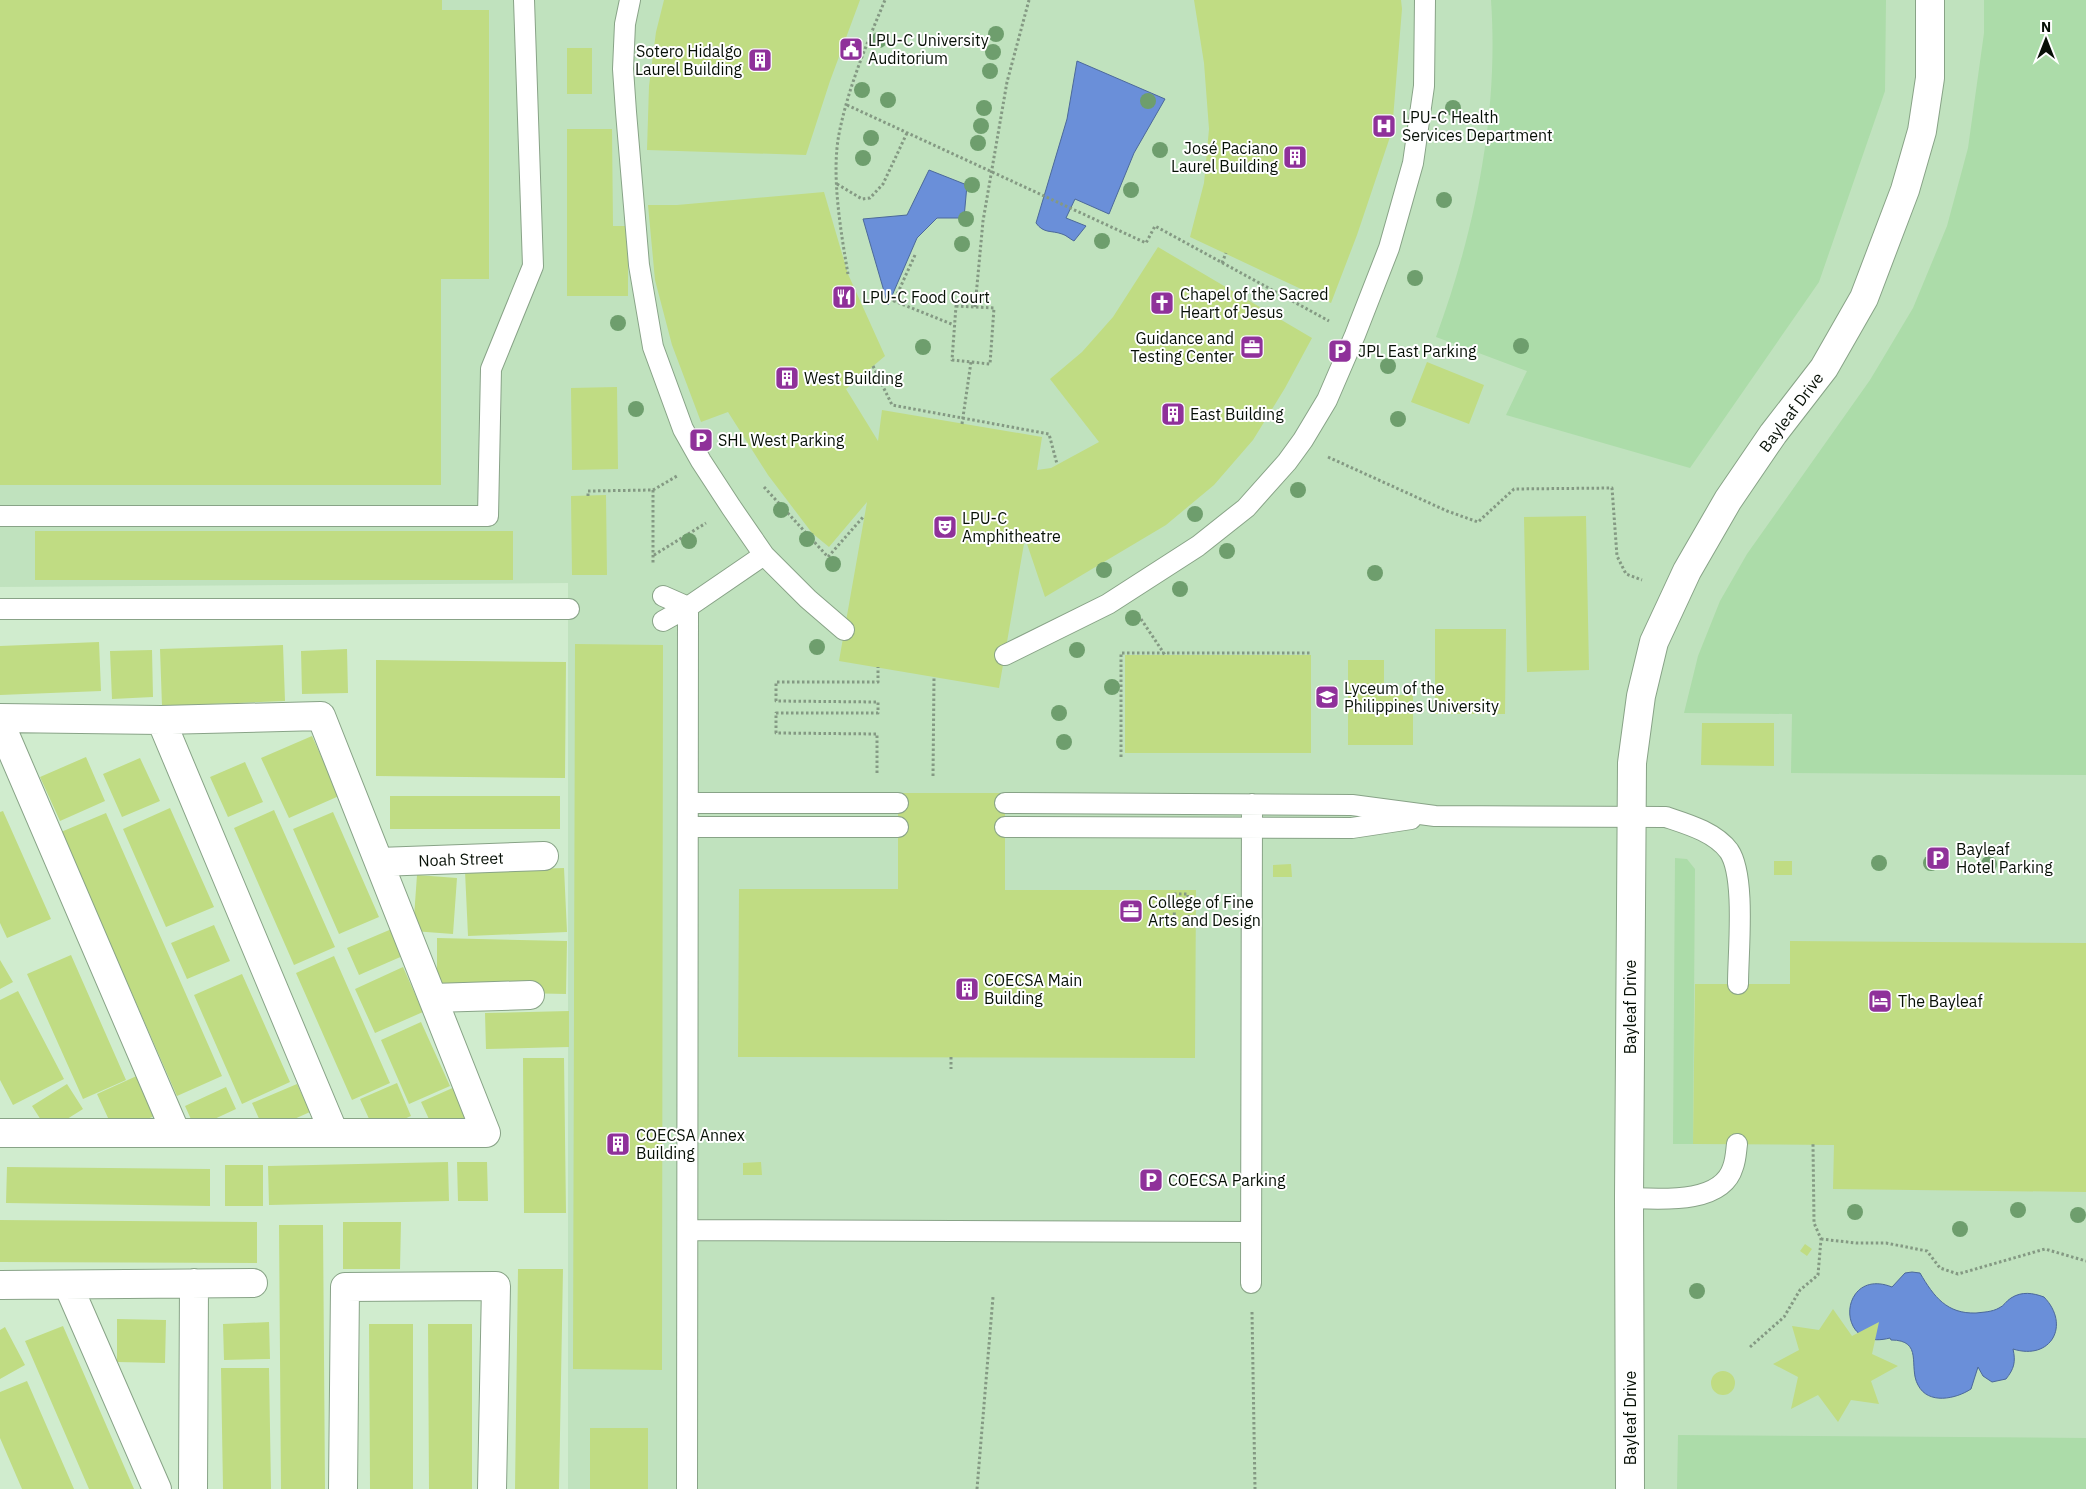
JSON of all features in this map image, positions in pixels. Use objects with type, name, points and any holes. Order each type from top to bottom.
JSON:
[{"type":"street","name":"Bayleaf Drive","points":[[1630,1489],[1631,816],[1632,763],[1641,696],[1654,642],[1686,571],[1728,500],[1772,434],[1824,368],[1864,298],[1905,190],[1922,131],[1930,78],[1930,0]]},
{"type":"street","points":[[0,718],[161,720],[321,716],[486,1133],[0,1133]]},
{"type":"street","points":[[161,720],[334,1133]]},
{"type":"street","points":[[0,723],[176,1133]]},
{"type":"street","name":"Noah Street","points":[[379,862],[544,856]]},
{"type":"street","points":[[433,998],[530,996]]},
{"type":"street","points":[[193,1489],[194,1283]]},
{"type":"street","points":[[0,1285],[253,1283]]},
{"type":"street","points":[[68,1285],[157,1489]]},
{"type":"street","points":[[343,1489],[345,1287],[496,1286],[492,1489]]},
{"type":"lane","points":[[0,516],[488,516],[491,369],[533,266],[524,0]]},
{"type":"lane","points":[[630,0],[625,24],[623,69],[639,266],[653,347],[684,429],[701,461],[764,555],[808,599],[844,630]]},
{"type":"lane","points":[[1005,655],[1108,604],[1198,546],[1246,508],[1287,462],[1303,440],[1327,400],[1356,335],[1389,248],[1413,163],[1424,86],[1425,0]]},
{"type":"lane","points":[[663,621],[688,607],[764,555]]},
{"type":"lane","points":[[663,596],[688,607]]},
{"type":"lane","points":[[687,1489],[688,607]]},
{"type":"lane","points":[[0,609],[573,609]]},
{"type":"lane","points":[[688,803],[898,803]]},
{"type":"lane","points":[[1005,803],[1352,805],[1435,816],[1666,817],[1700,828],[1728,851],[1736,869],[1739,887],[1738,984]]},
{"type":"lane","points":[[1251,1283],[1252,804]]},
{"type":"lane","points":[[1005,827],[1352,828],[1435,816]]},
{"type":"lane","points":[[688,827],[898,827]]},
{"type":"lane","points":[[1629,1198],[1683,1200],[1723,1183],[1733,1168],[1737,1144]]},
{"type":"lane","points":[[688,1230],[1251,1232]]},
{"type":"path","points":[[848,274],[837,184],[839,134],[864,51],[885,0]]},
{"type":"path","points":[[975,307],[983,221],[991,172],[1007,82],[1029,0]]},
{"type":"path","points":[[848,106],[1146,243],[1155,226],[1356,335]]},
{"type":"path","points":[[837,184],[862,199],[870,198],[883,184],[907,133]]},
{"type":"path","points":[[1222,263],[1226,254]]},
{"type":"path","points":[[915,255],[894,301],[954,325]]},
{"type":"path","points":[[956,306],[975,307],[994,308],[990,364],[952,360],[956,306]]},
{"type":"path","points":[[962,424],[971,362]]},
{"type":"path","points":[[873,366],[892,405],[1049,434],[1057,464]]},
{"type":"path","points":[[1303,440],[1337,463],[1478,522],[1514,489],[1612,488],[1616,556],[1626,574],[1642,580]]},
{"type":"path","points":[[588,496],[588,491],[653,490],[701,461]]},
{"type":"path","points":[[764,486],[828,557],[864,516]]},
{"type":"path","points":[[653,490],[653,564]]},
{"type":"path","points":[[653,555],[709,520]]},
{"type":"path","points":[[1124,593],[1164,654]]},
{"type":"path","points":[[1121,757],[1121,653],[1311,654]]},
{"type":"path","points":[[877,776],[877,734],[776,733],[776,713],[878,713],[878,702],[776,701],[776,682],[878,682],[878,667]]},
{"type":"path","points":[[934,677],[934,776]]},
{"type":"path","points":[[1174,920],[1175,894],[1188,894],[1188,920],[1196,920]]},
{"type":"path","points":[[951,1057],[951,1068]]},
{"type":"path","points":[[1750,1347],[1784,1317],[1800,1290],[1818,1274],[1821,1239],[1814,1224],[1813,1144]]},
{"type":"path","points":[[1821,1239],[1856,1243],[1886,1243],[1927,1251],[1940,1268],[1958,1274],[2045,1249],[2086,1261]]},
{"type":"path","points":[[1251,1283],[1255,1489]]},
{"type":"path","points":[[977,1489],[993,1296]]},
{"type":"shaded area","name":"Lyceum of the Philippines University","points":[[0,0],[2086,0],[2086,1489],[568,1489],[568,583],[0,587]]},
{"type":"shaded area","points":[[1491,0],[1886,0],[1885,91],[1819,282],[1690,468],[1506,415],[1527,371],[1436,337],[1462,256],[1481,172],[1491,86],[1493,43]]},
{"type":"shaded area","points":[[1984,0],[2086,0],[2086,775],[1791,773],[1792,714],[1684,713],[1698,656],[1720,601],[1747,554],[1870,380],[1913,308],[1947,226],[1968,148],[1984,33]]},
{"type":"shaded area","points":[[1675,858],[1687,859],[1695,869],[1693,1144],[1673,1144]]},
{"type":"shaded area","points":[[1678,1435],[2086,1438],[2086,1489],[1677,1489]]},
{"type":"water","points":[[1077,61],[1165,99],[1134,153],[1109,214],[1075,199],[1066,218],[1086,226],[1074,241],[1064,235],[1045,230],[1036,223],[1067,119]]},
{"type":"water","points":[[929,170],[967,185],[964,218],[937,218],[917,238],[888,305],[863,219],[907,215]]},
{"type":"water","points":[[1905,1273],[1920,1273],[1931,1290],[1942,1302],[1957,1311],[1966,1313],[1994,1310],[2019,1294],[2032,1294],[2044,1297],[2052,1308],[2056,1319],[2056,1329],[2053,1338],[2047,1345],[2038,1350],[2013,1349],[2014,1365],[2006,1379],[1992,1382],[1983,1376],[1978,1367],[1971,1389],[1965,1393],[1943,1398],[1935,1398],[1928,1395],[1918,1385],[1915,1378],[1913,1356],[1908,1344],[1891,1340],[1890,1338],[1872,1339],[1859,1333],[1852,1323],[1850,1310],[1853,1298],[1861,1288],[1874,1284],[1892,1287]]},
{"type":"building","points":[[0,0],[442,0],[442,10],[489,10],[489,279],[441,279],[441,485],[0,485]]},
{"type":"building","name":"Sotero Hidalgo Laurel Building","points":[[664,0],[860,0],[830,81],[806,155],[647,150],[649,86],[656,32]]},
{"type":"building","name":"José Paciano Laurel Building","points":[[1194,0],[1401,0],[1402,9],[1392,131],[1357,235],[1331,303],[1190,237],[1204,183],[1209,129],[1204,63]]},
{"type":"building","points":[[567,48],[592,48],[592,94],[567,94]]},
{"type":"building","points":[[567,129],[612,129],[613,226],[628,226],[628,296],[567,296]]},
{"type":"building","points":[[824,192],[848,274],[885,356],[846,389],[878,441],[882,410],[1042,437],[1037,470],[1051,468],[1099,442],[1050,379],[1082,352],[1113,317],[1158,247],[1312,338],[1285,388],[1253,440],[1214,485],[1166,525],[1045,597],[1025,538],[999,688],[839,661],[867,502],[829,547],[812,533],[768,475],[728,412],[701,422],[672,345],[655,280],[648,205],[677,205]]},
{"type":"building","points":[[1427,362],[1484,385],[1469,424],[1411,402]]},
{"type":"building","points":[[617,387],[618,469],[572,470],[571,388]]},
{"type":"building","points":[[606,495],[607,575],[572,575],[571,496]]},
{"type":"building","points":[[1586,516],[1589,670],[1527,672],[1524,517]]},
{"type":"building","points":[[35,531],[513,531],[513,580],[35,580]]},
{"type":"building","points":[[1435,629],[1506,629],[1505,714],[1435,714]]},
{"type":"building","points":[[99,642],[101,691],[0,695],[0,646]]},
{"type":"building","name":"COECSA Annex Building","points":[[575,644],[663,645],[662,1370],[573,1369]]},
{"type":"building","points":[[283,645],[285,701],[162,706],[160,649]]},
{"type":"building","points":[[347,649],[348,693],[302,694],[301,651]]},
{"type":"building","points":[[152,650],[153,697],[112,699],[110,651]]},
{"type":"building","points":[[1125,655],[1311,655],[1311,753],[1125,753]]},
{"type":"building","points":[[376,660],[566,662],[565,778],[376,776]]},
{"type":"building","points":[[1348,660],[1384,660],[1384,695],[1413,695],[1413,745],[1348,745]]},
{"type":"building","points":[[1702,723],[1774,723],[1774,766],[1701,765]]},
{"type":"building","points":[[312,736],[339,796],[289,818],[261,758]]},
{"type":"building","points":[[86,757],[105,801],[60,821],[40,777]]},
{"type":"building","points":[[140,758],[160,801],[122,817],[103,774]]},
{"type":"building","points":[[245,762],[263,802],[228,817],[210,777]]},
{"type":"building","name":"COECSA Main Building","points":[[898,793],[1005,793],[1005,890],[1196,890],[1195,1058],[738,1057],[739,889],[898,889]]},
{"type":"building","points":[[390,796],[560,796],[560,829],[390,829]]},
{"type":"building","points":[[170,808],[214,907],[166,927],[123,829]]},
{"type":"building","points":[[274,810],[335,947],[294,965],[234,828]]},
{"type":"building","points":[[3,811],[51,919],[7,938],[0,923],[0,812]]},
{"type":"building","points":[[333,812],[379,917],[339,934],[293,829]]},
{"type":"building","points":[[106,813],[222,1076],[177,1096],[61,832]]},
{"type":"building","points":[[1774,861],[1792,861],[1792,875],[1774,875]]},
{"type":"building","points":[[1291,864],[1292,877],[1273,877],[1273,865]]},
{"type":"building","points":[[564,868],[567,932],[468,936],[465,871]]},
{"type":"building","points":[[417,875],[457,878],[453,934],[413,931]]},
{"type":"building","points":[[214,925],[230,961],[187,979],[171,943]]},
{"type":"building","points":[[394,928],[405,955],[359,975],[347,948]]},
{"type":"building","points":[[437,938],[567,941],[566,994],[437,991]]},
{"type":"building","points":[[1790,941],[2086,943],[2086,1192],[1833,1189],[1834,1145],[1693,1144],[1695,984],[1790,984]]},
{"type":"building","points":[[71,955],[126,1080],[83,1099],[27,974]]},
{"type":"building","points":[[334,956],[390,1083],[352,1100],[296,973]]},
{"type":"building","points":[[0,960],[13,982],[0,989]]},
{"type":"building","points":[[403,967],[423,1012],[375,1033],[355,989]]},
{"type":"building","points":[[242,974],[290,1082],[242,1104],[194,995]]},
{"type":"building","points":[[18,991],[64,1079],[13,1105],[0,1080],[0,1000]]},
{"type":"building","points":[[569,1011],[569,1047],[486,1049],[485,1013]]},
{"type":"building","points":[[421,1022],[450,1086],[409,1104],[381,1040]]},
{"type":"building","points":[[523,1058],[564,1058],[566,1213],[524,1213]]},
{"type":"building","points":[[141,1074],[159,1114],[115,1133],[97,1094]]},
{"type":"building","points":[[397,1083],[411,1116],[375,1132],[360,1099]]},
{"type":"building","points":[[67,1084],[83,1109],[48,1131],[32,1106]]},
{"type":"building","points":[[297,1084],[310,1112],[265,1132],[252,1103]]},
{"type":"building","points":[[457,1086],[470,1116],[435,1132],[421,1102]]},
{"type":"building","points":[[226,1087],[236,1109],[195,1128],[185,1106]]},
{"type":"building","points":[[448,1162],[449,1201],[269,1205],[268,1166]]},
{"type":"building","points":[[457,1162],[487,1162],[488,1201],[458,1201]]},
{"type":"building","points":[[761,1162],[762,1175],[743,1175],[743,1163]]},
{"type":"building","points":[[225,1165],[263,1165],[263,1206],[225,1206]]},
{"type":"building","points":[[7,1167],[210,1169],[210,1206],[6,1203]]},
{"type":"building","points":[[0,1220],[257,1222],[257,1263],[0,1262]]},
{"type":"building","points":[[343,1222],[401,1222],[400,1269],[343,1269]]},
{"type":"building","points":[[279,1225],[323,1225],[325,1489],[281,1489]]},
{"type":"building","points":[[1805,1244],[1812,1249],[1807,1256],[1800,1251]]},
{"type":"building","points":[[518,1269],[563,1269],[559,1489],[515,1489]]},
{"type":"building","points":[[1833,1309],[1852,1336],[1879,1322],[1872,1354],[1898,1366],[1871,1381],[1879,1404],[1851,1400],[1838,1422],[1818,1395],[1791,1409],[1798,1377],[1773,1364],[1799,1350],[1792,1326],[1819,1330]]},
{"type":"building","points":[[117,1319],[166,1320],[165,1363],[117,1362]]},
{"type":"building","points":[[269,1322],[270,1359],[224,1360],[223,1324]]},
{"type":"building","points":[[369,1324],[413,1324],[413,1489],[370,1489]]},
{"type":"building","points":[[428,1324],[472,1324],[472,1489],[429,1489]]},
{"type":"building","points":[[63,1326],[134,1489],[89,1489],[25,1341]]},
{"type":"building","points":[[5,1327],[25,1365],[0,1379],[0,1330]]},
{"type":"building","points":[[221,1368],[269,1368],[271,1489],[223,1489]]},
{"type":"building","points":[[1723,1371],[1731,1375],[1735,1383],[1731,1391],[1723,1395],[1715,1391],[1711,1383],[1715,1375]]},
{"type":"building","points":[[27,1381],[74,1489],[22,1489],[0,1438],[0,1392]]},
{"type":"building","points":[[590,1428],[648,1428],[648,1489],[590,1489]]},
{"type":"place","name":"LPU-C University Auditorium","points":[[851,49]]},
{"type":"place","name":"Sotero Hidalgo Laurel Building","points":[[760,60]]},
{"type":"place","name":"LPU-C Health Services Department","points":[[1384,126]]},
{"type":"place","name":"José Paciano Laurel Building","points":[[1295,157]]},
{"type":"place","name":"LPU-C Food Court","points":[[844,297]]},
{"type":"place","name":"Chapel of the Sacred Heart of Jesus","points":[[1162,303]]},
{"type":"place","name":"Guidance and Testing Center","points":[[1252,347]]},
{"type":"place","name":"JPL East Parking","points":[[1340,351]]},
{"type":"place","name":"West Building","points":[[787,378]]},
{"type":"place","name":"East Building","points":[[1173,414]]},
{"type":"place","name":"SHL West Parking","points":[[701,440]]},
{"type":"place","name":"LPU-C Amphitheatre","points":[[945,527]]},
{"type":"place","name":"Lyceum of the Philippines University","points":[[1327,697]]},
{"type":"place","name":"Bayleaf Hotel Parking","points":[[1938,858]]},
{"type":"place","name":"College of Fine Arts and Design","points":[[1131,911]]},
{"type":"place","name":"COECSA Main Building","points":[[967,989]]},
{"type":"place","name":"The Bayleaf","points":[[1880,1001]]},
{"type":"place","name":"COECSA Annex Building","points":[[618,1144]]},
{"type":"place","name":"COECSA Parking","points":[[1151,1180]]}]
